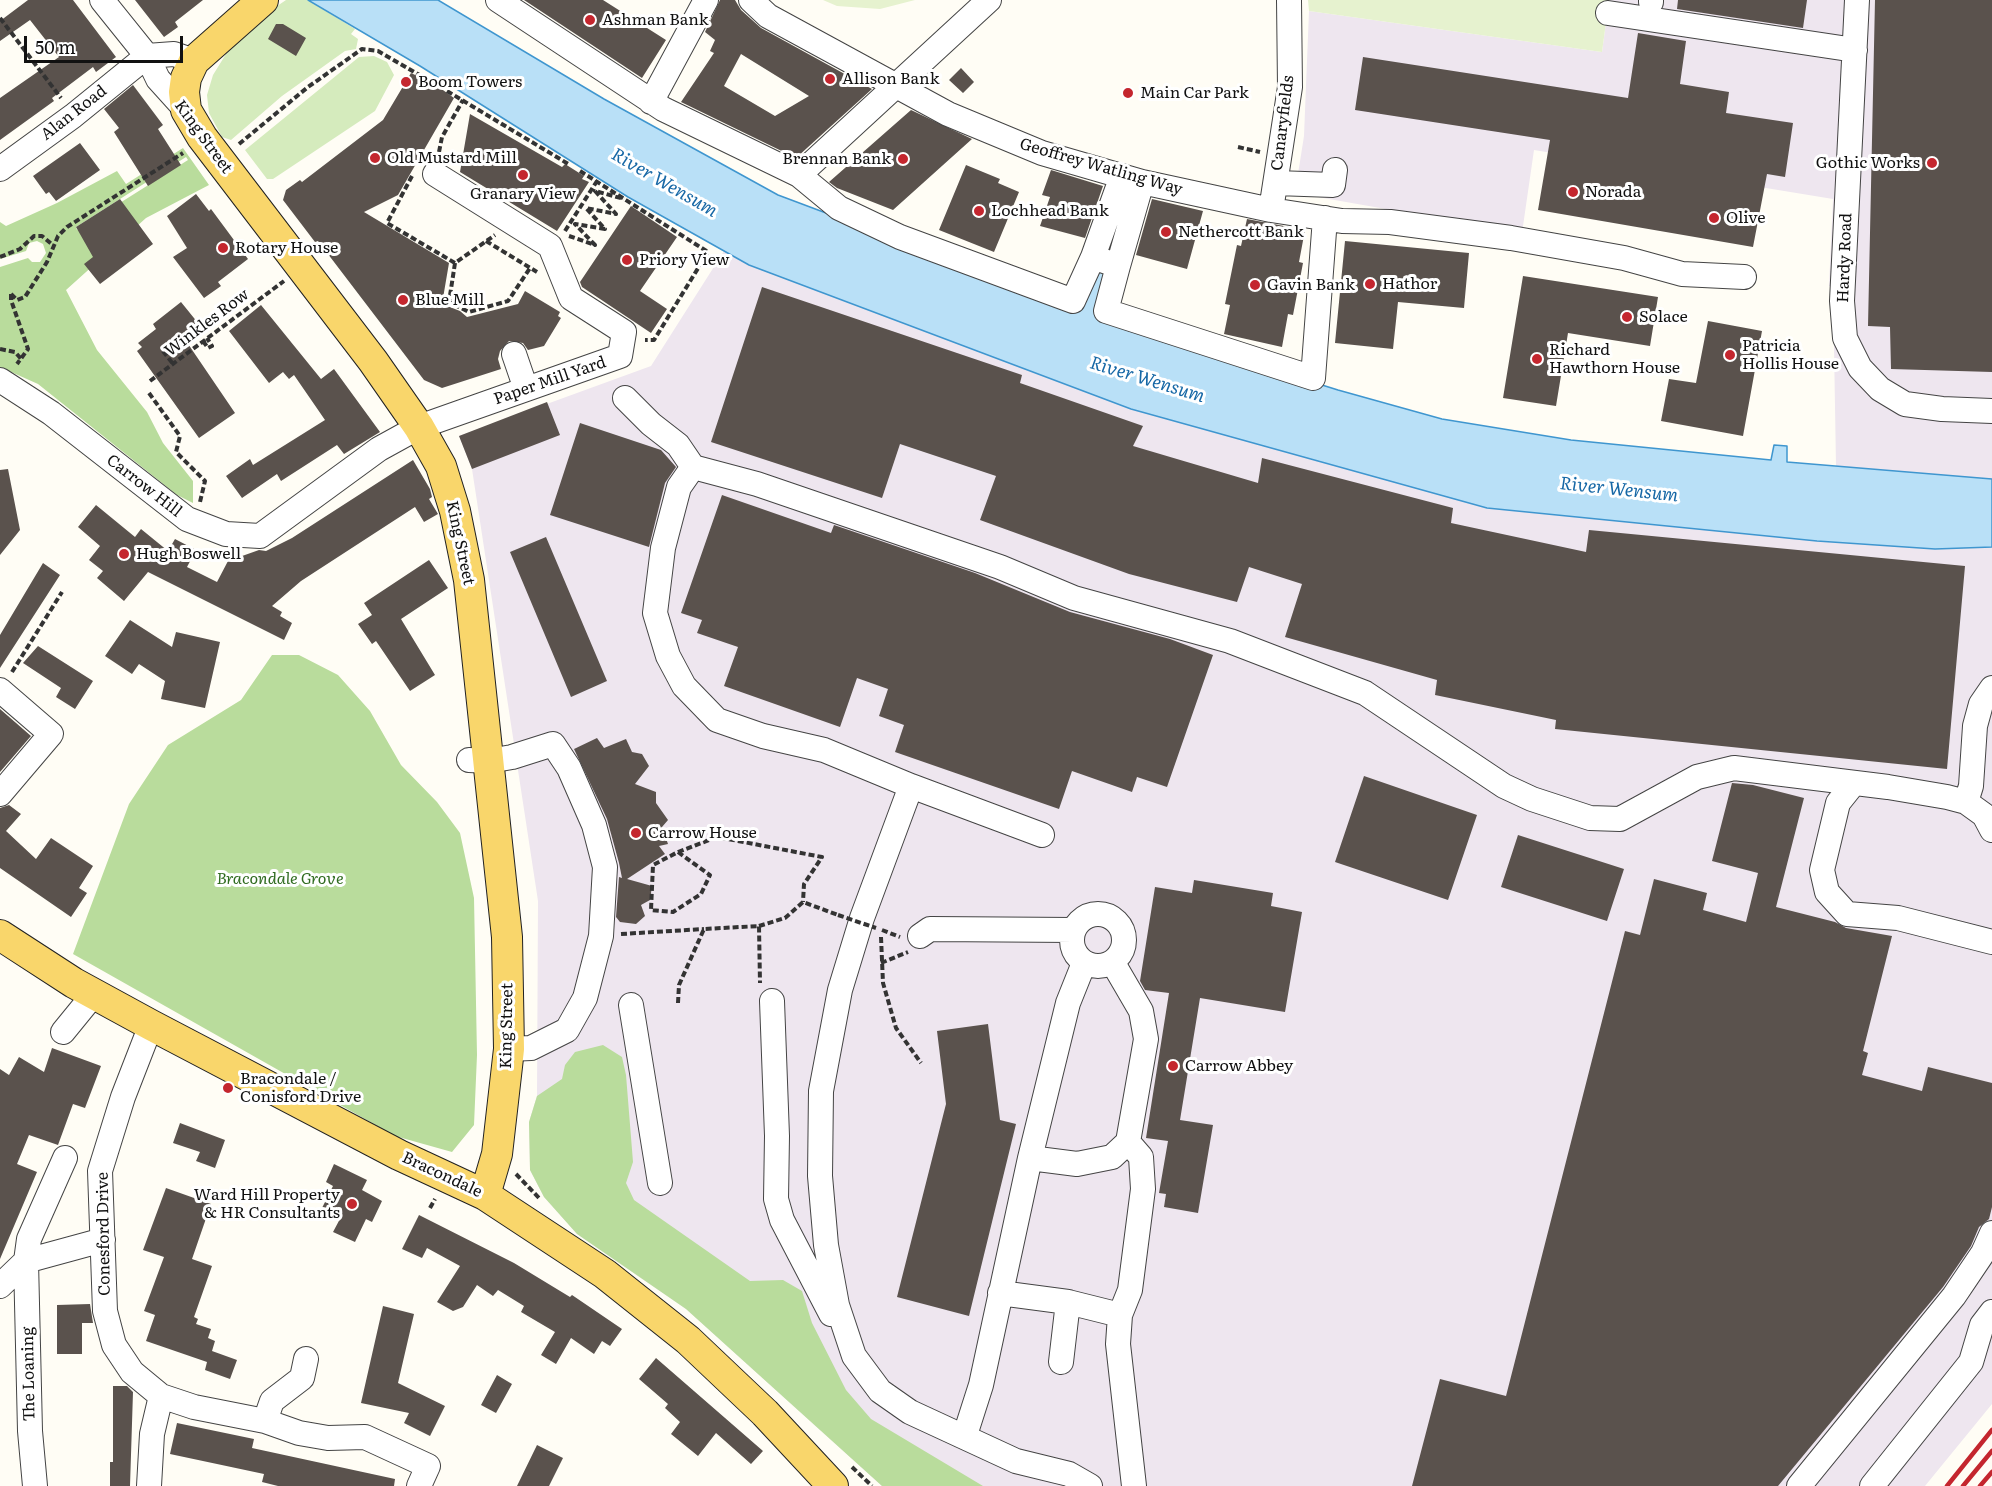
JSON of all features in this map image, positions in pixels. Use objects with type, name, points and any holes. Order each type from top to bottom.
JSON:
[{"type":"main road","points":[[186,110],[184,92],[186,78],[194,61],[263,0]]},
{"type":"main road","name":"King Street","points":[[186,110],[220,160],[419,427],[441,466],[456,511],[469,580],[479,761],[507,937],[509,1049],[497,1154],[485,1195]]},
{"type":"main road","name":"Bracondale","points":[[0,935],[94,994],[151,1025],[399,1155],[485,1195],[605,1274],[659,1316],[765,1413],[833,1486]]},
{"type":"street","name":"King Street","points":[[102,0],[147,56],[158,79],[186,110]]},
{"type":"street","points":[[498,0],[651,102],[799,175],[839,208],[900,237],[1073,301],[1132,179]]},
{"type":"street","points":[[651,102],[706,0]]},
{"type":"street","name":"Geoffrey Watling Way","points":[[751,0],[768,16],[948,114],[1042,153],[1132,179],[1271,210],[1333,219],[1390,222],[1511,238],[1624,258],[1682,274],[1744,277]]},
{"type":"street","points":[[799,175],[989,0]]},
{"type":"street","name":"Canaryfields","points":[[1271,210],[1290,87],[1289,0]]},
{"type":"street","name":"Hardy Road","points":[[1857,0],[1842,301],[1845,338],[1860,368],[1880,389],[1905,404],[1942,410],[1992,411]]},
{"type":"street","points":[[1608,13],[1855,50]]},
{"type":"street","points":[[147,56],[174,54],[194,61]]},
{"type":"street","name":"Alan Road","points":[[0,170],[73,116],[147,56]]},
{"type":"street","points":[[1276,183],[1333,185],[1335,170]]},
{"type":"street","name":"Paper Mill Yard","points":[[419,427],[620,356],[624,332],[571,298],[550,246],[435,174]]},
{"type":"street","points":[[1132,179],[1118,266],[1106,311],[1313,378],[1333,219]]},
{"type":"street","points":[[1093,257],[1118,266]]},
{"type":"street","points":[[514,354],[526,389]]},
{"type":"street","name":"Carrow Hill","points":[[0,380],[51,413],[186,519],[226,534],[260,536],[379,449],[419,427]]},
{"type":"street","points":[[626,398],[678,445],[693,467],[757,484],[999,567],[1074,598],[1230,641],[1365,693],[1504,786],[1532,799],[1590,818],[1620,819],[1697,777],[1734,768],[1854,783],[1966,802],[1984,815],[1992,830]]},
{"type":"street","points":[[693,467],[679,487],[663,548],[655,613],[668,656],[684,686],[717,720],[763,736],[824,750],[911,786],[1042,835]]},
{"type":"street","points":[[1966,802],[1971,786],[1975,726],[1981,704],[1992,688]]},
{"type":"street","points":[[0,690],[51,734],[0,794]]},
{"type":"street","points":[[479,761],[553,744],[569,768],[594,825],[605,867],[601,936],[585,998],[567,1030],[531,1048],[509,1049]]},
{"type":"street","points":[[1854,783],[1838,803],[1822,870],[1827,892],[1847,914],[1898,918],[1992,942]]},
{"type":"street","points":[[854,1356],[837,1305],[825,1245],[820,1176],[821,1090],[840,990],[862,918],[911,786]]},
{"type":"street","points":[[1099,913],[1111,917],[1119,924],[1124,933],[1125,945],[1120,956],[1113,963],[1098,967],[1084,963],[1076,955],[1071,942],[1074,930],[1081,920],[1099,913]]},
{"type":"street","points":[[916,938],[930,929],[1074,930]]},
{"type":"street","points":[[964,1435],[981,1385],[1030,1158],[1068,1003],[1084,963]]},
{"type":"street","points":[[1030,1158],[1077,1164],[1112,1157],[1128,1142],[1146,1039],[1141,1011],[1113,963]]},
{"type":"street","points":[[63,1032],[94,994]]},
{"type":"street","points":[[766,996],[777,1136],[776,1198],[782,1220],[854,1356],[880,1391],[910,1412],[1016,1461],[1069,1474],[1090,1486]]},
{"type":"street","points":[[631,1005],[660,1183]]},
{"type":"street","name":"Conesford Drive","points":[[151,1025],[123,1097],[100,1171],[105,1311],[114,1345],[132,1372],[161,1396],[194,1407],[265,1421],[299,1433],[328,1438],[365,1437],[428,1466],[419,1486]]},
{"type":"street","points":[[1128,1142],[1141,1157],[1143,1189],[1130,1290],[1120,1315],[1118,1344],[1134,1486]]},
{"type":"street","name":"The Loaning","points":[[35,1486],[30,1431],[26,1261],[29,1239],[65,1158]]},
{"type":"street","points":[[1799,1486],[1954,1296],[1983,1253],[1992,1233]]},
{"type":"street","points":[[0,1286],[26,1261],[103,1240]]},
{"type":"street","points":[[1000,1293],[1068,1302],[1120,1315]]},
{"type":"street","points":[[1061,1362],[1068,1302]]},
{"type":"street","points":[[1872,1486],[1971,1362],[1982,1325],[1992,1312]]},
{"type":"street","points":[[265,1421],[272,1401],[302,1377],[306,1359]]},
{"type":"street","points":[[148,1486],[152,1434],[161,1396]]},
{"type":"street","points":[[1016,1461],[1041,1486]]},
{"type":"path","points":[[0,18],[73,116]]},
{"type":"path","points":[[220,160],[308,87],[362,49],[378,51],[437,85]]},
{"type":"path","points":[[447,91],[570,165]]},
{"type":"path","points":[[442,137],[463,99]]},
{"type":"path","points":[[0,348],[15,352],[22,360],[28,349],[10,296],[11,294],[21,300],[25,297],[67,227],[183,152]]},
{"type":"path","points":[[435,174],[421,161],[387,223],[455,263]]},
{"type":"path","points":[[580,171],[708,252],[654,340],[623,341]]},
{"type":"path","points":[[597,181],[563,234],[595,245],[575,224],[605,229],[586,208],[616,214],[595,191],[627,200]]},
{"type":"path","points":[[513,223],[455,263],[449,302],[468,312],[508,301],[530,268]]},
{"type":"path","points":[[0,257],[20,249],[34,236],[42,236],[54,246]]},
{"type":"path","points":[[486,242],[568,290]]},
{"type":"path","name":"Winkles Row","points":[[150,381],[278,285]]},
{"type":"path","points":[[163,351],[173,364]]},
{"type":"path","points":[[148,393],[180,436],[176,452],[205,481],[200,504]]},
{"type":"path","points":[[0,690],[62,591]]},
{"type":"path","points":[[601,936],[759,926],[785,918],[803,902],[804,884],[822,857],[717,837],[678,852],[653,865],[651,910],[673,912],[701,894],[710,875],[678,852]]},
{"type":"path","points":[[803,902],[878,929],[883,983],[896,1028],[921,1063]]},
{"type":"path","points":[[759,926],[766,996]]},
{"type":"path","points":[[678,1004],[679,986],[705,929]]},
{"type":"path","points":[[881,963],[909,951],[916,938]]},
{"type":"shaded area","points":[[1609,0],[1992,0],[1992,479],[1836,466],[1833,287],[1829,286],[1833,199],[1534,150],[1522,233],[1295,193],[1304,136],[1309,11],[1602,52]]},
{"type":"shaded area","points":[[724,251],[749,265],[1131,409],[1487,508],[1817,541],[1935,549],[1992,547],[1992,1404],[1925,1486],[882,1486],[686,1309],[577,1234],[544,1197],[530,1170],[529,1122],[537,1096],[538,901],[472,469],[459,436],[651,366]]},
{"type":"green space","points":[[286,0],[308,0],[355,29],[351,34],[358,39],[356,49],[345,51],[282,96],[231,140],[222,137],[209,113],[207,95],[213,75],[226,54],[264,15]]},
{"type":"green space","points":[[823,0],[915,0],[880,9],[837,6]]},
{"type":"green space","points":[[1308,0],[1609,0],[1602,52],[1309,11]]},
{"type":"green space","points":[[374,56],[387,62],[394,75],[375,111],[273,179],[267,179],[245,150],[359,57]]},
{"type":"green space","points":[[183,148],[209,185],[146,218],[66,290],[97,350],[147,412],[163,443],[193,481],[193,503],[177,495],[38,384],[0,367],[0,267],[28,258],[32,262],[40,262],[46,253],[43,244],[37,241],[29,243],[26,251],[0,259],[0,222],[6,226],[57,203],[117,171],[126,184]],"holes":[[[186,157],[188,160],[77,230],[76,227]]]},
{"type":"green space","name":"Bracondale Grove","points":[[272,655],[299,655],[338,675],[370,711],[401,765],[437,802],[460,833],[474,898],[477,1055],[474,1125],[452,1152],[395,1136],[73,954],[129,804],[168,745],[241,700]]},
{"type":"green space","points":[[603,1045],[622,1057],[626,1075],[633,1162],[626,1183],[634,1200],[750,1281],[783,1280],[802,1291],[812,1323],[846,1390],[871,1419],[983,1486],[882,1486],[686,1309],[577,1234],[544,1197],[530,1170],[529,1122],[537,1096],[562,1079],[565,1065],[575,1052]]},
{"type":"water","name":"River Wensum","points":[[308,0],[438,0],[604,99],[778,195],[1082,309],[1098,270],[1109,273],[1098,315],[1338,390],[1442,419],[1571,440],[1771,460],[1774,445],[1787,446],[1787,462],[1992,479],[1992,547],[1935,549],[1817,541],[1487,508],[1131,409],[749,265],[628,197],[420,66]]},
{"type":"building","points":[[28,0],[73,0],[116,57],[96,72],[93,67],[52,98],[54,101],[0,140],[0,98],[59,57],[30,20],[0,41],[0,21]]},
{"type":"building","points":[[135,0],[203,0],[175,22],[178,27],[164,37]]},
{"type":"building","name":"Ashman Bank","points":[[524,0],[603,0],[666,40],[642,78]]},
{"type":"building","name":"Allison Bank","points":[[720,0],[735,0],[741,10],[761,28],[872,89],[796,158],[681,102],[714,53],[710,51],[715,40],[705,32]],"holes":[[[741,54],[809,96],[775,116],[724,86]]]},
{"type":"building","points":[[1678,0],[1807,0],[1803,28],[1677,9]]},
{"type":"building","name":"Gothic Works","points":[[1875,0],[1992,0],[1992,372],[1891,369],[1890,327],[1868,326]]},
{"type":"building","points":[[276,24],[283,24],[306,38],[296,56],[268,39]]},
{"type":"building","points":[[1638,33],[1686,41],[1680,84],[1729,92],[1726,113],[1793,123],[1785,177],[1767,174],[1753,247],[1538,210],[1550,140],[1355,110],[1363,57],[1628,98]]},
{"type":"building","points":[[961,68],[974,82],[963,93],[949,80]]},
{"type":"building","points":[[411,73],[436,85],[454,98],[398,195],[364,212],[449,263],[442,304],[460,311],[467,317],[518,304],[525,291],[560,312],[558,316],[561,318],[544,346],[528,350],[523,343],[509,341],[500,351],[498,359],[501,369],[442,388],[424,380],[318,241],[315,242],[283,200],[286,190],[300,180],[302,182],[383,120]]},
{"type":"building","points":[[133,85],[163,125],[158,129],[181,165],[148,186],[114,132],[119,128],[104,109]]},
{"type":"building","name":"Brennan Bank","points":[[911,110],[972,139],[893,210],[837,188],[829,182]]},
{"type":"building","name":"Granary View","points":[[470,114],[562,167],[565,164],[589,182],[557,231],[460,172]]},
{"type":"building","points":[[80,143],[100,170],[56,201],[49,192],[46,194],[33,176]]},
{"type":"building","name":"Lochhead Bank","points":[[966,165],[1000,179],[998,183],[1019,192],[994,252],[939,230]]},
{"type":"building","points":[[1051,170],[1103,186],[1085,238],[1040,226],[1050,197],[1042,195]]},
{"type":"building","points":[[196,194],[209,211],[211,209],[248,259],[218,282],[221,286],[204,298],[173,257],[187,248],[167,216]]},
{"type":"building","points":[[120,199],[153,244],[100,284],[84,264],[93,257],[76,227]]},
{"type":"building","name":"Nethercott Bank","points":[[1152,199],[1203,211],[1187,269],[1136,255]]},
{"type":"building","name":"Priory View","points":[[631,206],[677,237],[640,291],[667,309],[651,333],[582,287],[580,282]]},
{"type":"building","name":"Gavin Bank","points":[[1247,219],[1305,230],[1299,262],[1303,263],[1293,315],[1288,314],[1282,347],[1224,334],[1230,305],[1225,304],[1237,245],[1241,246]]},
{"type":"building","name":"Hathor","points":[[1345,241],[1469,253],[1464,308],[1398,302],[1393,349],[1335,343]]},
{"type":"building","name":"Richard Hawthorn House","points":[[1523,276],[1658,297],[1650,346],[1568,333],[1556,406],[1503,398]]},
{"type":"building","points":[[762,287],[1022,375],[1020,383],[1143,426],[1133,446],[1258,483],[1262,458],[1453,508],[1451,523],[1586,552],[1589,530],[1965,566],[1947,769],[1555,729],[1556,720],[1435,695],[1437,680],[1285,637],[1302,584],[1249,567],[1237,602],[1129,574],[980,520],[996,476],[900,444],[882,498],[711,442]]},
{"type":"building","points":[[181,302],[198,323],[182,335],[235,413],[199,438],[137,351],[142,347],[138,343],[156,329],[153,324]]},
{"type":"building","points":[[261,305],[321,379],[334,369],[380,432],[344,454],[337,445],[281,481],[277,474],[242,498],[226,476],[250,459],[253,465],[325,420],[294,375],[289,379],[283,372],[269,383],[229,331]]},
{"type":"building","name":"Patricia Hollis House","points":[[1708,321],[1762,331],[1743,436],[1661,421],[1669,379],[1696,383]]},
{"type":"building","points":[[547,402],[560,435],[472,469],[459,436]]},
{"type":"building","points":[[580,423],[661,450],[676,467],[665,483],[649,547],[550,515]]},
{"type":"building","points":[[413,460],[430,489],[432,497],[429,499],[438,514],[424,522],[415,507],[301,581],[272,606],[282,612],[280,616],[292,623],[284,640],[148,572],[124,601],[97,578],[103,571],[89,560],[100,546],[78,527],[96,505],[135,537],[141,529],[168,551],[175,539],[196,550],[187,567],[217,582],[228,561],[259,550],[266,551],[292,538]]},
{"type":"building","points":[[8,469],[20,530],[0,555],[0,470]]},
{"type":"building","points":[[722,495],[831,533],[834,525],[975,573],[1070,612],[1170,639],[1213,655],[1167,787],[1137,777],[1132,792],[1072,771],[1059,809],[895,752],[904,725],[879,716],[888,689],[857,678],[840,727],[724,686],[738,647],[697,633],[702,620],[681,613]]},
{"type":"building","points":[[546,537],[607,681],[571,697],[510,552]]},
{"type":"building","points":[[429,560],[448,588],[401,619],[435,675],[410,691],[376,641],[372,644],[358,624],[372,615],[364,603]]},
{"type":"building","points":[[43,563],[60,575],[0,668],[0,635]]},
{"type":"building","points":[[130,620],[172,647],[176,632],[220,642],[205,708],[161,699],[165,681],[139,664],[132,674],[105,656]]},
{"type":"building","points":[[38,646],[93,681],[75,709],[56,697],[61,688],[23,663]]},
{"type":"building","points":[[0,709],[31,736],[0,772]]},
{"type":"building","name":"Carrow House","points":[[597,738],[604,748],[626,739],[632,752],[642,754],[649,766],[635,784],[656,792],[656,803],[668,820],[662,827],[668,844],[659,846],[665,854],[627,879],[652,886],[650,900],[641,905],[645,916],[636,924],[620,922],[616,917],[619,877],[622,878],[619,863],[607,819],[574,749]]},
{"type":"building","points":[[1364,776],[1477,815],[1448,900],[1335,862]]},
{"type":"building","points":[[1732,783],[1753,785],[1804,798],[1776,907],[1835,922],[1846,928],[1892,936],[1863,1051],[1868,1053],[1862,1075],[1922,1091],[1928,1067],[1992,1083],[1992,1207],[1989,1219],[1979,1227],[1971,1246],[1943,1287],[1778,1486],[1412,1486],[1440,1379],[1506,1396],[1625,931],[1640,935],[1654,879],[1707,893],[1703,910],[1746,922],[1758,873],[1712,861]]},
{"type":"building","points":[[9,805],[21,814],[6,831],[36,859],[51,838],[93,866],[79,888],[87,893],[71,917],[0,868],[0,808]]},
{"type":"building","points":[[1518,835],[1624,869],[1607,921],[1501,887]]},
{"type":"building","name":"Carrow Abbey","points":[[1194,880],[1273,893],[1271,906],[1302,912],[1285,1012],[1200,998],[1180,1120],[1213,1125],[1198,1213],[1164,1207],[1166,1194],[1159,1193],[1168,1141],[1146,1138],[1169,993],[1145,990],[1140,981],[1155,887],[1192,893]]},
{"type":"building","points":[[988,1024],[1000,1120],[1016,1124],[969,1316],[897,1297],[946,1104],[937,1031]]},
{"type":"building","points":[[52,1048],[101,1066],[85,1108],[73,1104],[58,1145],[29,1135],[17,1164],[37,1172],[0,1259],[0,1069],[9,1075],[19,1057],[44,1072]]},
{"type":"building","points":[[180,1123],[225,1140],[215,1168],[196,1161],[200,1152],[173,1143]]},
{"type":"building","name":"Ward Hill Property & HR Consultants","points":[[334,1164],[367,1180],[362,1190],[382,1201],[372,1222],[366,1219],[355,1242],[333,1232],[341,1217],[322,1208],[333,1186],[326,1182]]},
{"type":"building","points":[[166,1188],[211,1204],[192,1259],[212,1266],[194,1317],[198,1319],[196,1324],[211,1329],[208,1338],[215,1341],[212,1351],[237,1360],[230,1379],[205,1370],[207,1362],[146,1341],[155,1315],[144,1311],[164,1257],[143,1250]]},
{"type":"building","points":[[419,1215],[514,1263],[570,1297],[572,1295],[622,1329],[610,1346],[602,1341],[594,1354],[571,1338],[556,1364],[541,1355],[555,1332],[521,1312],[524,1306],[498,1290],[493,1296],[477,1285],[463,1307],[453,1311],[437,1302],[460,1266],[427,1248],[422,1258],[402,1249]]},
{"type":"building","points":[[90,1304],[93,1323],[82,1323],[82,1354],[57,1354],[57,1305]]},
{"type":"building","points":[[383,1306],[414,1314],[398,1383],[445,1406],[430,1436],[404,1423],[409,1413],[361,1403]]},
{"type":"building","points":[[656,1358],[763,1451],[751,1464],[716,1433],[698,1456],[671,1434],[680,1422],[665,1408],[668,1404],[639,1379]]},
{"type":"building","points":[[497,1375],[512,1384],[496,1413],[481,1405]]},
{"type":"building","points":[[113,1386],[127,1386],[133,1392],[130,1486],[110,1486],[110,1462],[113,1462]]},
{"type":"building","points":[[177,1423],[254,1439],[252,1448],[395,1479],[394,1486],[278,1486],[262,1482],[264,1474],[170,1454]]},
{"type":"building","points":[[537,1445],[563,1458],[549,1486],[517,1486]]},
{"type":"railway","points":[[1947,1486],[1992,1430]]},
{"type":"railway","points":[[1963,1486],[1992,1451]]},
{"type":"railway","points":[[1980,1486],[1992,1472]]},
{"type":"place","name":"Ashman Bank","points":[[590,20]]},
{"type":"place","name":"Allison Bank","points":[[830,79]]},
{"type":"place","name":"Boom Towers","points":[[406,82]]},
{"type":"place","name":"Main Car Park","points":[[1128,93]]},
{"type":"place","name":"Old Mustard Mill","points":[[375,158]]},
{"type":"place","name":"Brennan Bank","points":[[903,159]]},
{"type":"place","name":"Gothic Works","points":[[1932,163]]},
{"type":"place","name":"Granary View","points":[[523,175]]},
{"type":"place","name":"Norada","points":[[1573,192]]},
{"type":"place","name":"Lochhead Bank","points":[[979,211]]},
{"type":"place","name":"Olive","points":[[1714,218]]},
{"type":"place","name":"Nethercott Bank","points":[[1166,232]]},
{"type":"place","name":"Rotary House","points":[[223,248]]},
{"type":"place","name":"Priory View","points":[[627,260]]},
{"type":"place","name":"Hathor","points":[[1370,284]]},
{"type":"place","name":"Gavin Bank","points":[[1255,285]]},
{"type":"place","name":"Blue Mill","points":[[403,300]]},
{"type":"place","name":"Solace","points":[[1627,317]]},
{"type":"place","name":"Patricia Hollis House","points":[[1730,355]]},
{"type":"place","name":"Richard Hawthorn House","points":[[1537,359]]},
{"type":"place","name":"Hugh Boswell","points":[[124,554]]},
{"type":"place","name":"Carrow House","points":[[636,833]]},
{"type":"place","name":"Carrow Abbey","points":[[1173,1066]]},
{"type":"place","name":"Bracondale / Conisford Drive","points":[[228,1088]]},
{"type":"place","name":"Ward Hill Property & HR Consultants","points":[[352,1204]]}]
